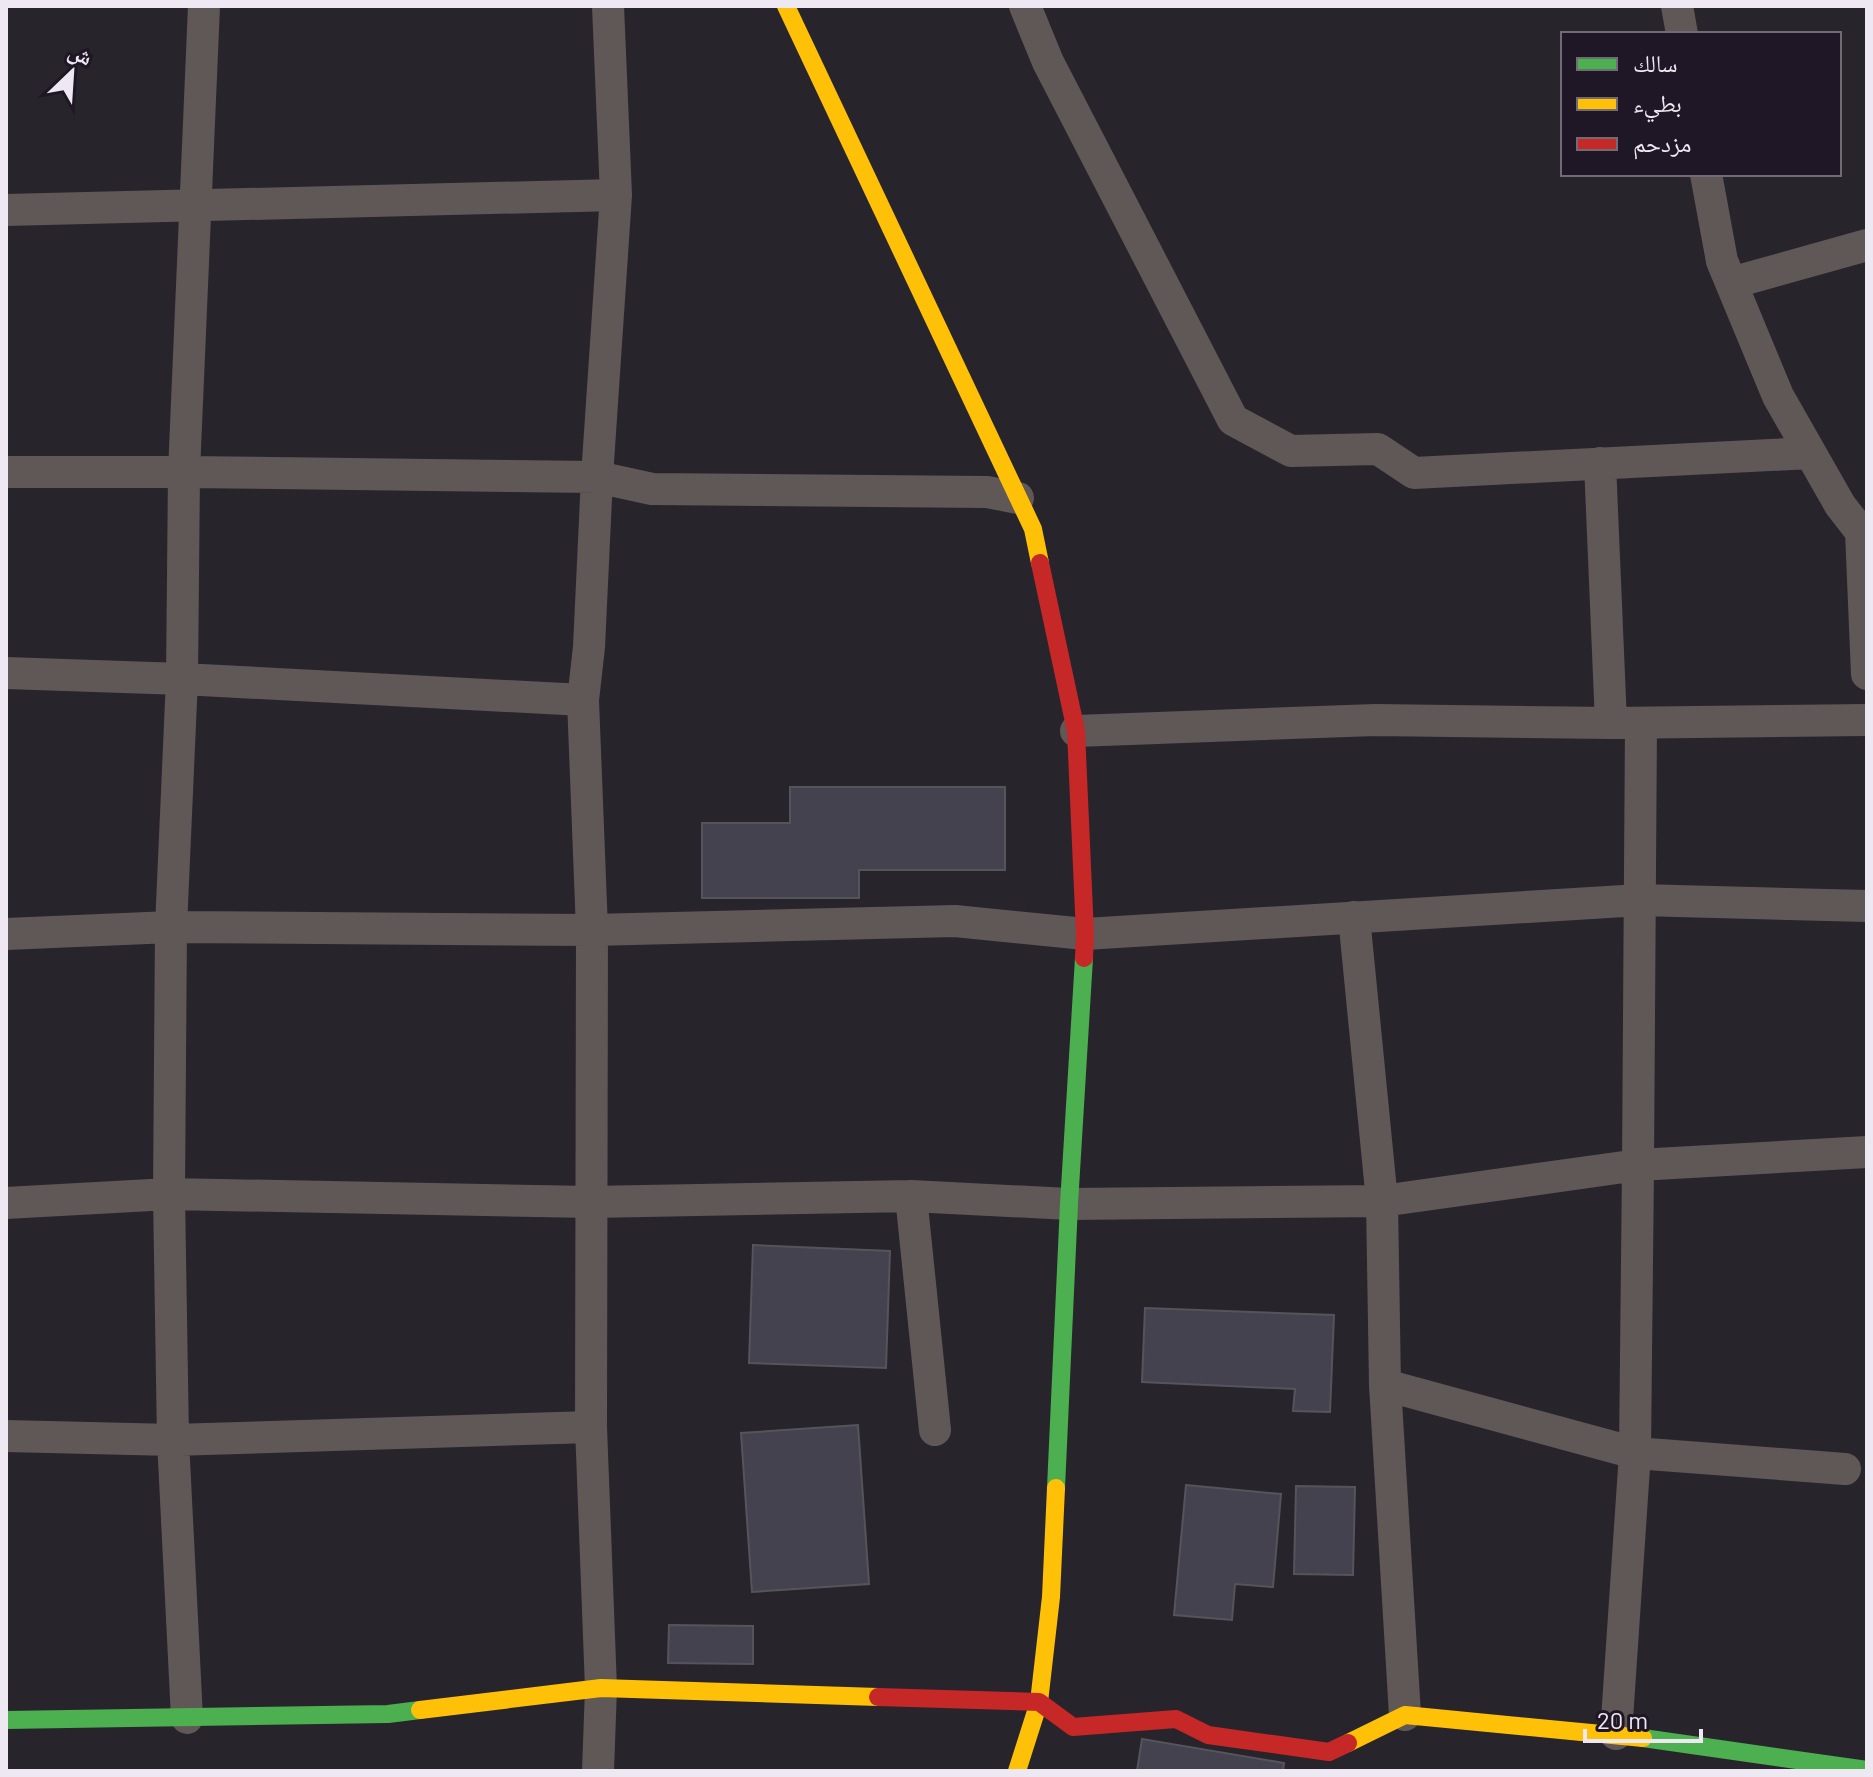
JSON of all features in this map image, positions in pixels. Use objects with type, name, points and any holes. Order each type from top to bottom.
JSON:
[{"type":"street","points":[[187,1718],[173,1440],[169,1194],[171,927],[182,679],[184,472],[204,6]]},
{"type":"street","points":[[598,1771],[601,1688],[591,1427],[592,930],[583,700],[589,647],[616,195],[608,6]]},
{"type":"street","points":[[786,6],[1033,529],[1076,731],[1085,934],[1051,1597],[1039,1702],[1017,1771]]},
{"type":"street","points":[[1025,6],[1048,62],[1233,420],[1291,451],[1378,449],[1414,473],[1810,453]]},
{"type":"street","points":[[1677,6],[1682,32]]},
{"type":"street","points":[[1706,176],[1722,261],[1778,396],[1810,453],[1853,502],[1861,532],[1867,674]]},
{"type":"street","points":[[6,210],[616,195]]},
{"type":"street","points":[[1731,283],[1867,245]]},
{"type":"street","points":[[1600,463],[1640,900],[1635,1453],[1616,1734]]},
{"type":"street","points":[[6,472],[597,477],[652,489],[987,492],[1018,498]]},
{"type":"street","points":[[6,673],[583,700]]},
{"type":"street","points":[[1076,731],[1375,720],[1626,723],[1867,720]]},
{"type":"street","points":[[6,934],[171,927],[592,930],[955,921],[1085,934],[1640,900],[1867,906]]},
{"type":"street","points":[[1354,917],[1382,1201],[1385,1385],[1405,1715]]},
{"type":"street","points":[[6,1203],[169,1194],[591,1202],[911,1196],[1069,1204],[1382,1201],[1638,1165],[1867,1152]]},
{"type":"street","points":[[911,1196],[935,1430]]},
{"type":"street","points":[[1385,1385],[1635,1453],[1845,1469]]},
{"type":"street","points":[[6,1436],[173,1440],[591,1427]]},
{"type":"street","points":[[6,1720],[388,1714],[601,1688],[1039,1702],[1073,1727],[1176,1719],[1208,1735],[1326,1762],[1405,1715],[1616,1734],[1867,1770]]},
{"type":"building","points":[[790,787],[1005,787],[1005,870],[859,870],[859,898],[702,898],[702,823],[790,823]]},
{"type":"building","points":[[753,1245],[890,1251],[886,1368],[749,1363]]},
{"type":"building","points":[[1145,1308],[1334,1315],[1330,1412],[1293,1411],[1295,1389],[1142,1382]]},
{"type":"building","points":[[858,1425],[869,1584],[752,1592],[741,1433]]},
{"type":"building","points":[[1186,1485],[1281,1494],[1273,1587],[1235,1584],[1232,1620],[1174,1615]]},
{"type":"building","points":[[1296,1486],[1355,1487],[1353,1575],[1294,1574]]},
{"type":"building","points":[[669,1625],[753,1626],[753,1664],[668,1663]]},
{"type":"building","points":[[1142,1739],[1284,1763],[1283,1771],[1137,1771]]},
{"type":"traffic: fast","points":[[1056,1488],[1084,958]]},
{"type":"traffic: fast","points":[[6,1720],[388,1714],[420,1710]]},
{"type":"traffic: fast","points":[[1643,1738],[1867,1770]]},
{"type":"traffic: slow","points":[[786,6],[1033,529],[1040,563]]},
{"type":"traffic: slow","points":[[1017,1771],[1039,1702],[1051,1597],[1056,1488]]},
{"type":"traffic: slow","points":[[420,1710],[601,1688],[878,1697]]},
{"type":"traffic: slow","points":[[1348,1743],[1405,1715],[1643,1738]]},
{"type":"traffic: jam","points":[[1040,563],[1076,731],[1084,958]]},
{"type":"traffic: jam","points":[[878,1697],[1039,1702],[1073,1727],[1176,1719],[1208,1735],[1329,1752],[1348,1743]]}]
